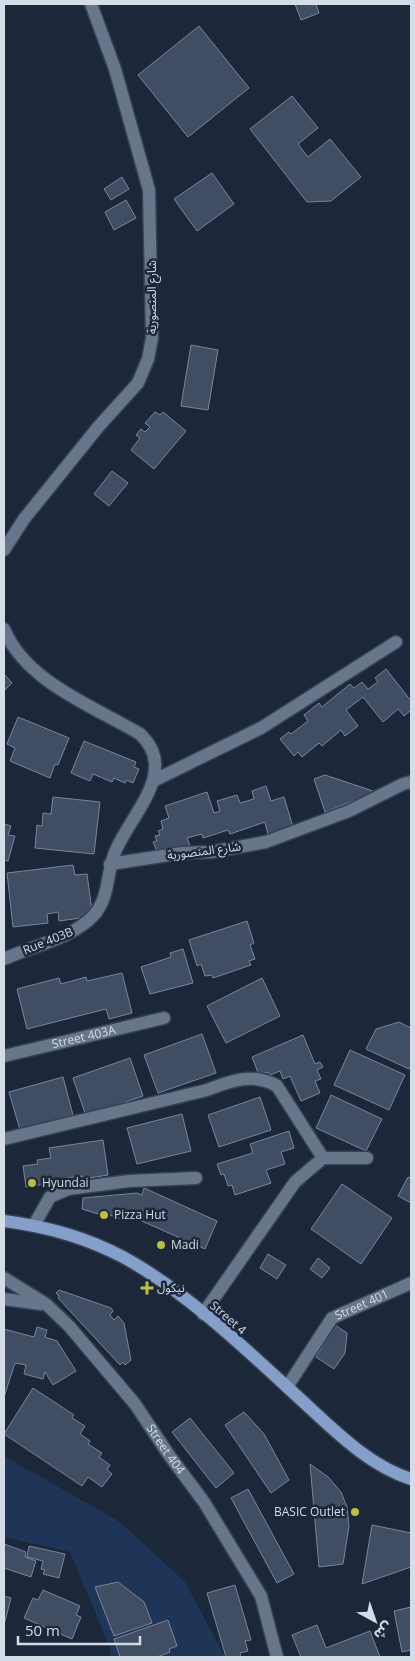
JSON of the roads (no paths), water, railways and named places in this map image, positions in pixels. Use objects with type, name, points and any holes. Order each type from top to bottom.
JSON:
[{"type":"main road","name":"Street 4","points":[[4,1221],[34,1225],[81,1240],[123,1257],[169,1286],[363,1454],[411,1480]]},
{"type":"street","name":"شارع المنصورية","points":[[4,550],[24,519],[99,426],[138,383],[148,359],[152,338],[149,190],[114,69],[91,4]]},
{"type":"street","points":[[4,630],[9,642],[23,661],[44,679],[140,734],[151,744],[156,757],[155,780],[115,851],[110,864]]},
{"type":"street","points":[[155,780],[261,728],[396,642]]},
{"type":"street","name":"شارع المنصورية","points":[[110,864],[182,853],[211,852],[266,842],[349,811],[403,784],[411,782]]},
{"type":"street","name":"Rue 403B","points":[[4,959],[82,926],[94,915],[107,893],[110,864]]},
{"type":"street","name":"Street 403A","points":[[4,1056],[164,1018]]},
{"type":"street","points":[[4,1139],[207,1090],[238,1079],[254,1078],[271,1082],[277,1086],[323,1158]]},
{"type":"street","points":[[203,1314],[295,1182],[323,1158],[367,1158]]},
{"type":"street","points":[[34,1225],[50,1197],[68,1189],[129,1181],[196,1178]]},
{"type":"street","name":"Street 404","points":[[4,1278],[46,1304],[127,1393],[204,1502],[261,1596],[277,1657]]},
{"type":"street","name":"Street 401","points":[[287,1387],[332,1318],[411,1283]]},
{"type":"street","points":[[4,1299],[46,1304]]},
{"type":"place","name":"Hyundai","points":[[32,1183]]},
{"type":"place","name":"Pizza Hut","points":[[104,1215]]},
{"type":"place","name":"Madi","points":[[161,1245]]},
{"type":"place","name":"نيكول","points":[[147,1288]]},
{"type":"place","name":"BASIC Outlet","points":[[355,1512]]}]
